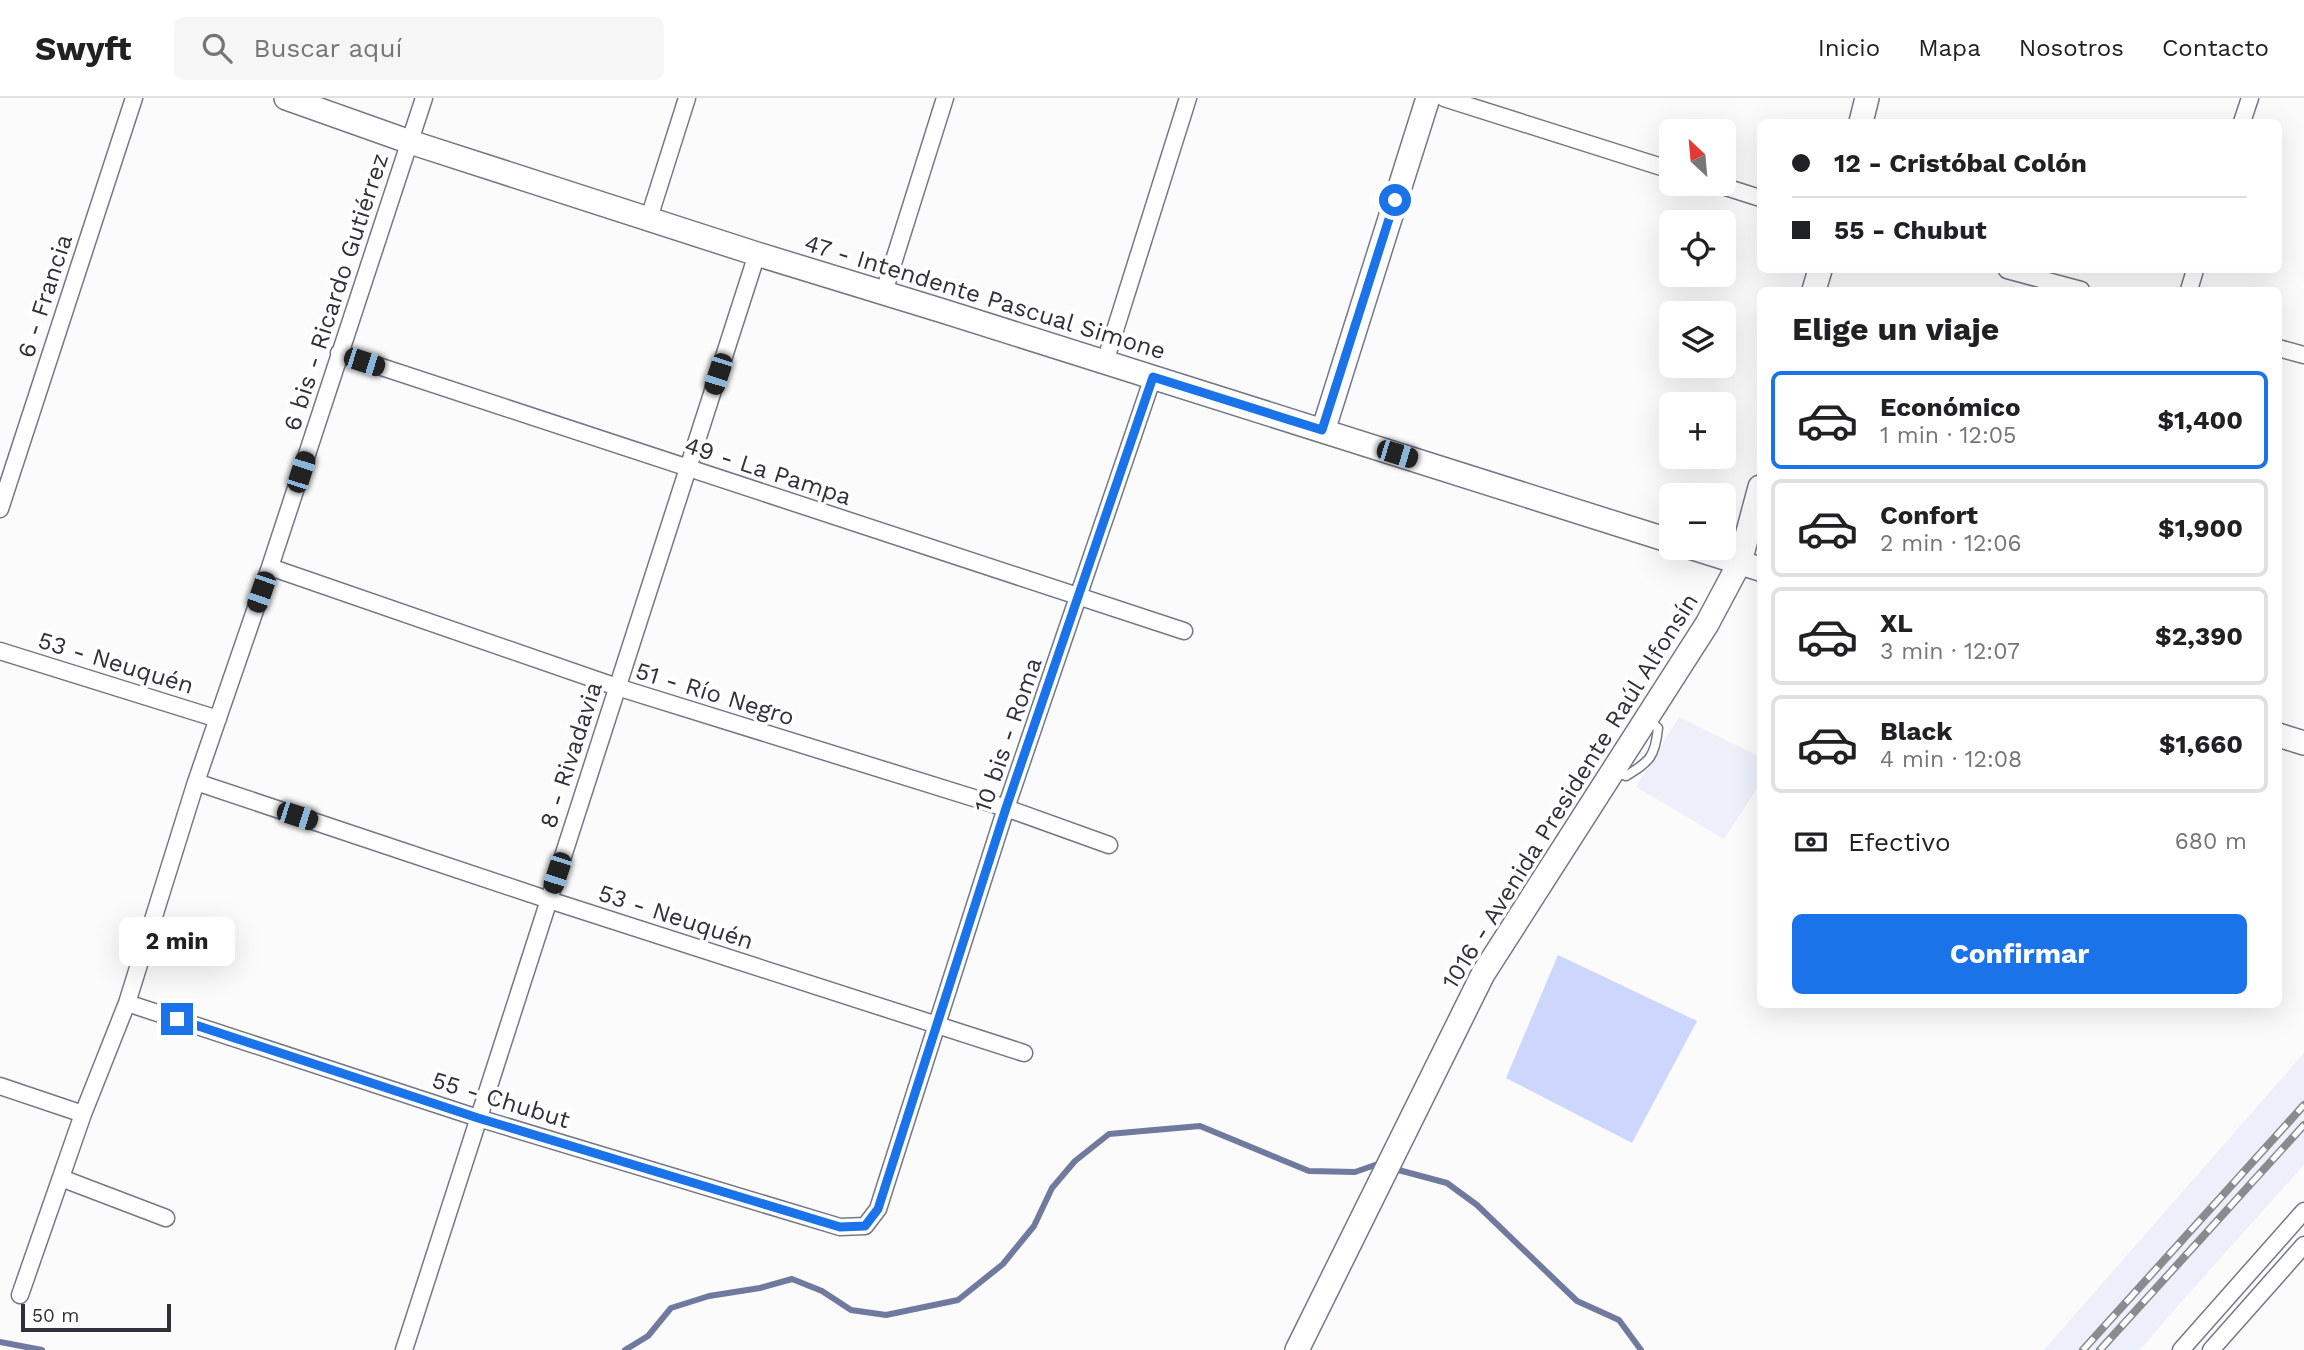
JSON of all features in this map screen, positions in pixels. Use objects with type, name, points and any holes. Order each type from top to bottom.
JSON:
[{"type":"street","name":"6 - Francia","points":[[0,509],[134,98]]},
{"type":"street","name":"47 - Intendente Pascual Simone","points":[[286,98],[410,142],[757,254],[1659,537]]},
{"type":"street","name":"6 bis - Ricardo Gutiérrez","points":[[20,1295],[83,1114],[127,1003],[196,782],[270,567],[424,98]]},
{"type":"street","points":[[649,218],[687,98]]},
{"type":"street","points":[[884,292],[945,98]]},
{"type":"street","points":[[1105,362],[1188,98]]},
{"type":"street","points":[[1322,430],[1428,98]]},
{"type":"street","points":[[1444,98],[1659,166]]},
{"type":"street","points":[[1862,119],[1867,98]]},
{"type":"street","points":[[2243,119],[2250,98]]},
{"type":"street","points":[[1736,190],[1757,197]]},
{"type":"street","name":"8 - Rivadavia","points":[[404,1350],[757,254]]},
{"type":"street","points":[[2018,273],[2070,287]]},
{"type":"street","points":[[2282,349],[2304,355]]},
{"type":"street","name":"49 - La Pampa","points":[[339,354],[1184,631]]},
{"type":"street","name":"10 bis - Roma","points":[[865,1226],[878,1209],[1006,808],[1153,377]]},
{"type":"street","name":"1016 - Avenida Presidente Raúl Alfonsín","points":[[1297,1350],[1483,974],[1707,624],[1750,566],[1757,511]]},
{"type":"street","points":[[1731,560],[1750,566]]},
{"type":"street","name":"51 - Río Negro","points":[[270,567],[617,688],[1006,808],[1109,845]]},
{"type":"street","name":"53 - Neuquén","points":[[0,651],[218,719]]},
{"type":"street","points":[[2282,735],[2303,740]]},
{"type":"street","name":"53 - Neuquén","points":[[196,782],[548,900],[1024,1053]]},
{"type":"street","name":"55 - Chubut","points":[[127,1003],[478,1118],[840,1227],[865,1226]]},
{"type":"street","points":[[0,1086],[83,1114]]},
{"type":"street","points":[[61,1178],[166,1218]]},
{"type":"street","points":[[2181,1350],[2304,1211]]},
{"type":"street","points":[[2211,1350],[2304,1245]]},
{"type":"shaded area","points":[[1679,717],[1757,756],[1757,789],[1724,839],[1636,787]]},
{"type":"shaded area","points":[[1558,955],[1697,1021],[1632,1143],[1506,1078]]},
{"type":"shaded area","points":[[2304,1053],[2304,1165],[2140,1350],[2044,1350]]},
{"type":"waterway","points":[[625,1350],[648,1336],[671,1308],[709,1296],[760,1288],[792,1279],[822,1291],[851,1310],[886,1315],[958,1300],[1003,1264],[1034,1226],[1052,1188],[1075,1161],[1109,1134],[1200,1126],[1309,1171],[1355,1172],[1381,1165]]},
{"type":"waterway","points":[[1391,1168],[1447,1183],[1477,1205],[1577,1301],[1619,1320],[1641,1350]]},
{"type":"waterway","points":[[0,1342],[42,1350]]},
{"type":"railway","points":[[2083,1350],[2304,1105]]},
{"type":"railway","points":[[2100,1350],[2304,1125]]},
{"type":"route","points":[[177,1019],[478,1118],[840,1227],[865,1226],[878,1209],[1006,808],[1153,377],[1322,430],[1395,200]]}]
